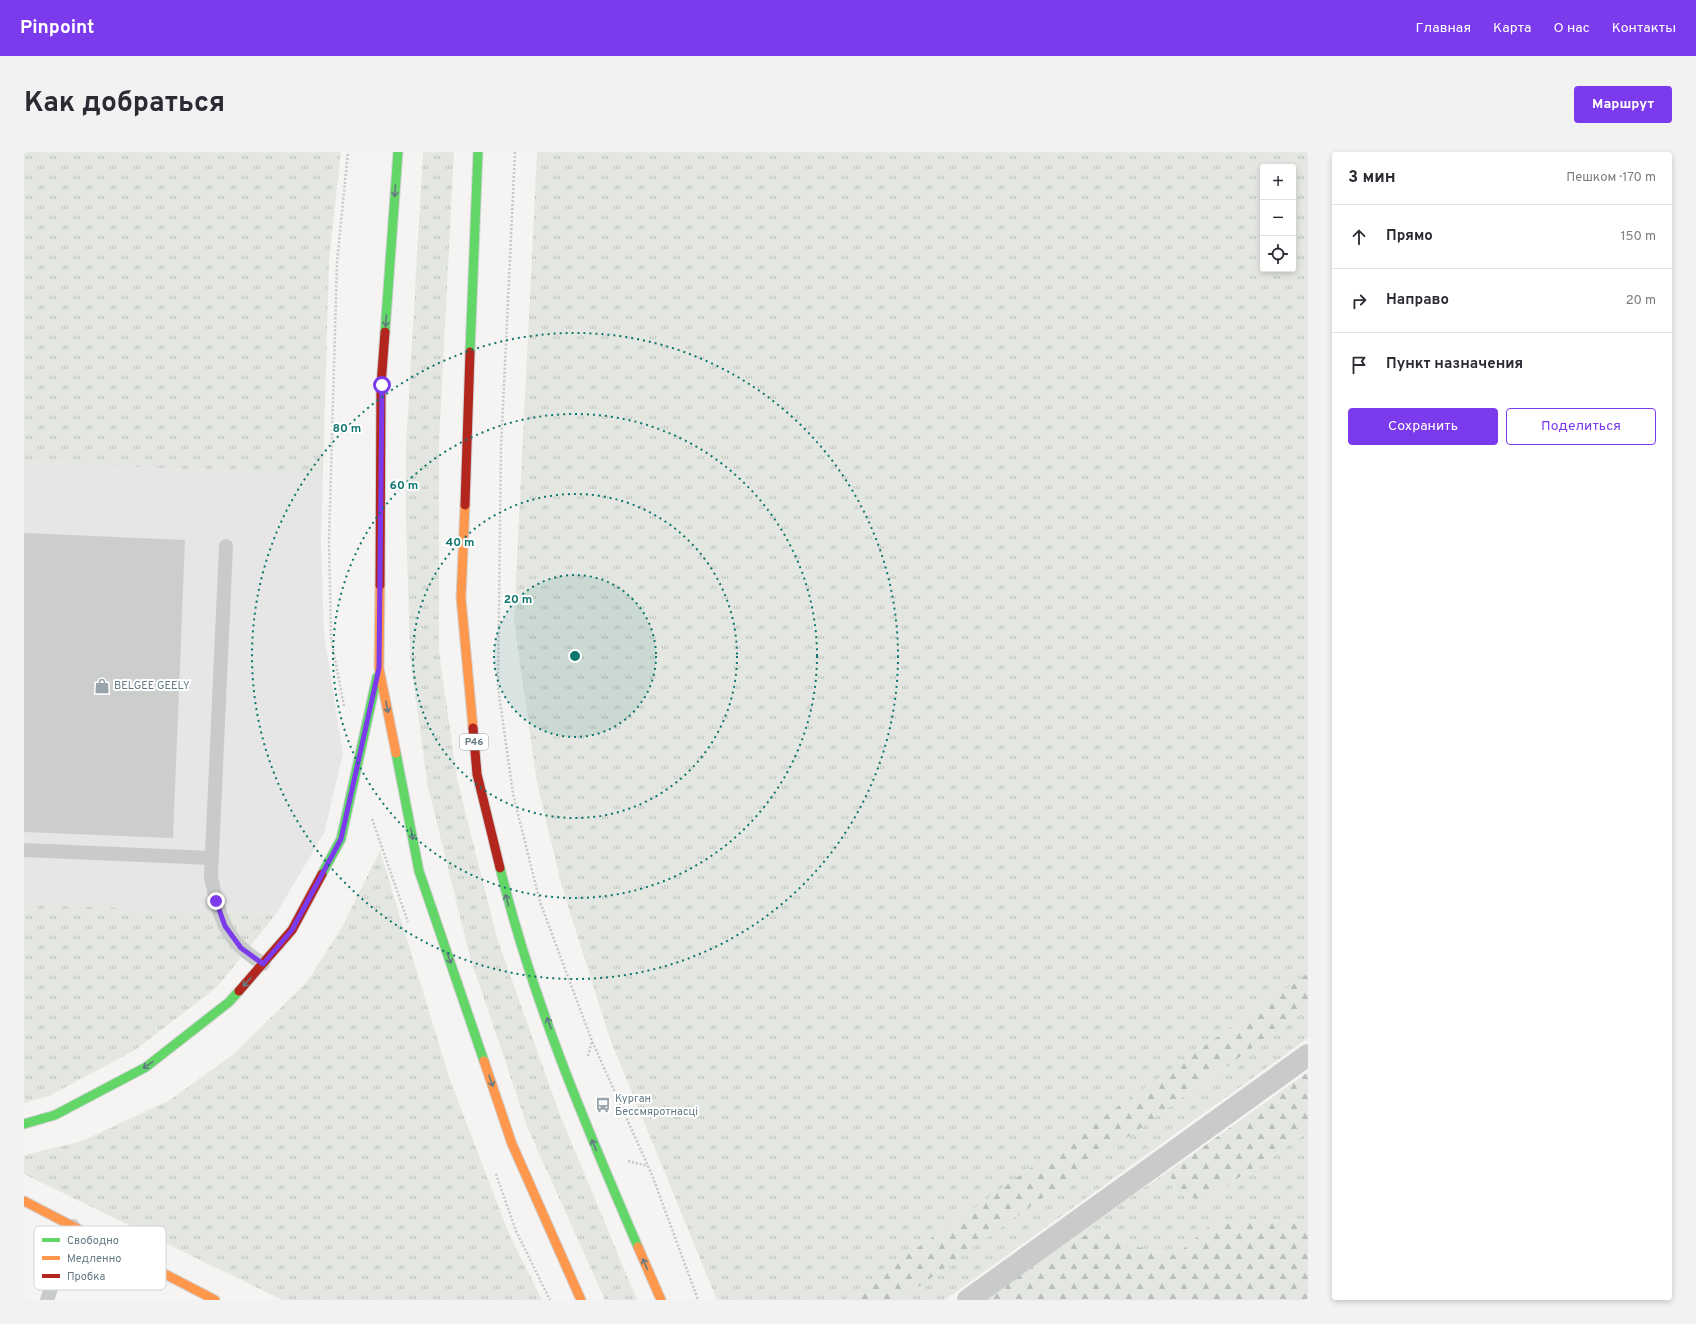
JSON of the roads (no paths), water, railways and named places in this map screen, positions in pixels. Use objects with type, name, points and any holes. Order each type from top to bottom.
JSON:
[{"type":"main road","points":[[398,152],[382,385],[379,668],[419,871],[512,1144],[582,1300]]},
{"type":"main road","name":"Р46","points":[[478,152],[461,598],[477,774],[514,925],[582,1115],[661,1300]]},
{"type":"main road","points":[[24,1124],[55,1115],[146,1067],[229,1002],[292,930],[341,839],[379,668]]},
{"type":"main road","points":[[24,1201],[73,1226]]},
{"type":"main road","points":[[166,1274],[215,1300]]},
{"type":"street","points":[[968,1300],[1308,1055]]},
{"type":"lane","points":[[226,546],[211,876],[216,901],[225,926],[241,948],[263,964]]},
{"type":"lane","points":[[24,850],[212,858]]},
{"type":"lane","points":[[47,1300],[51,1290]]},
{"type":"place","name":"BELGEE GEELY","points":[[102,686]]},
{"type":"place","name":"Курган Бессмяротнасці","points":[[603,1105]]}]
